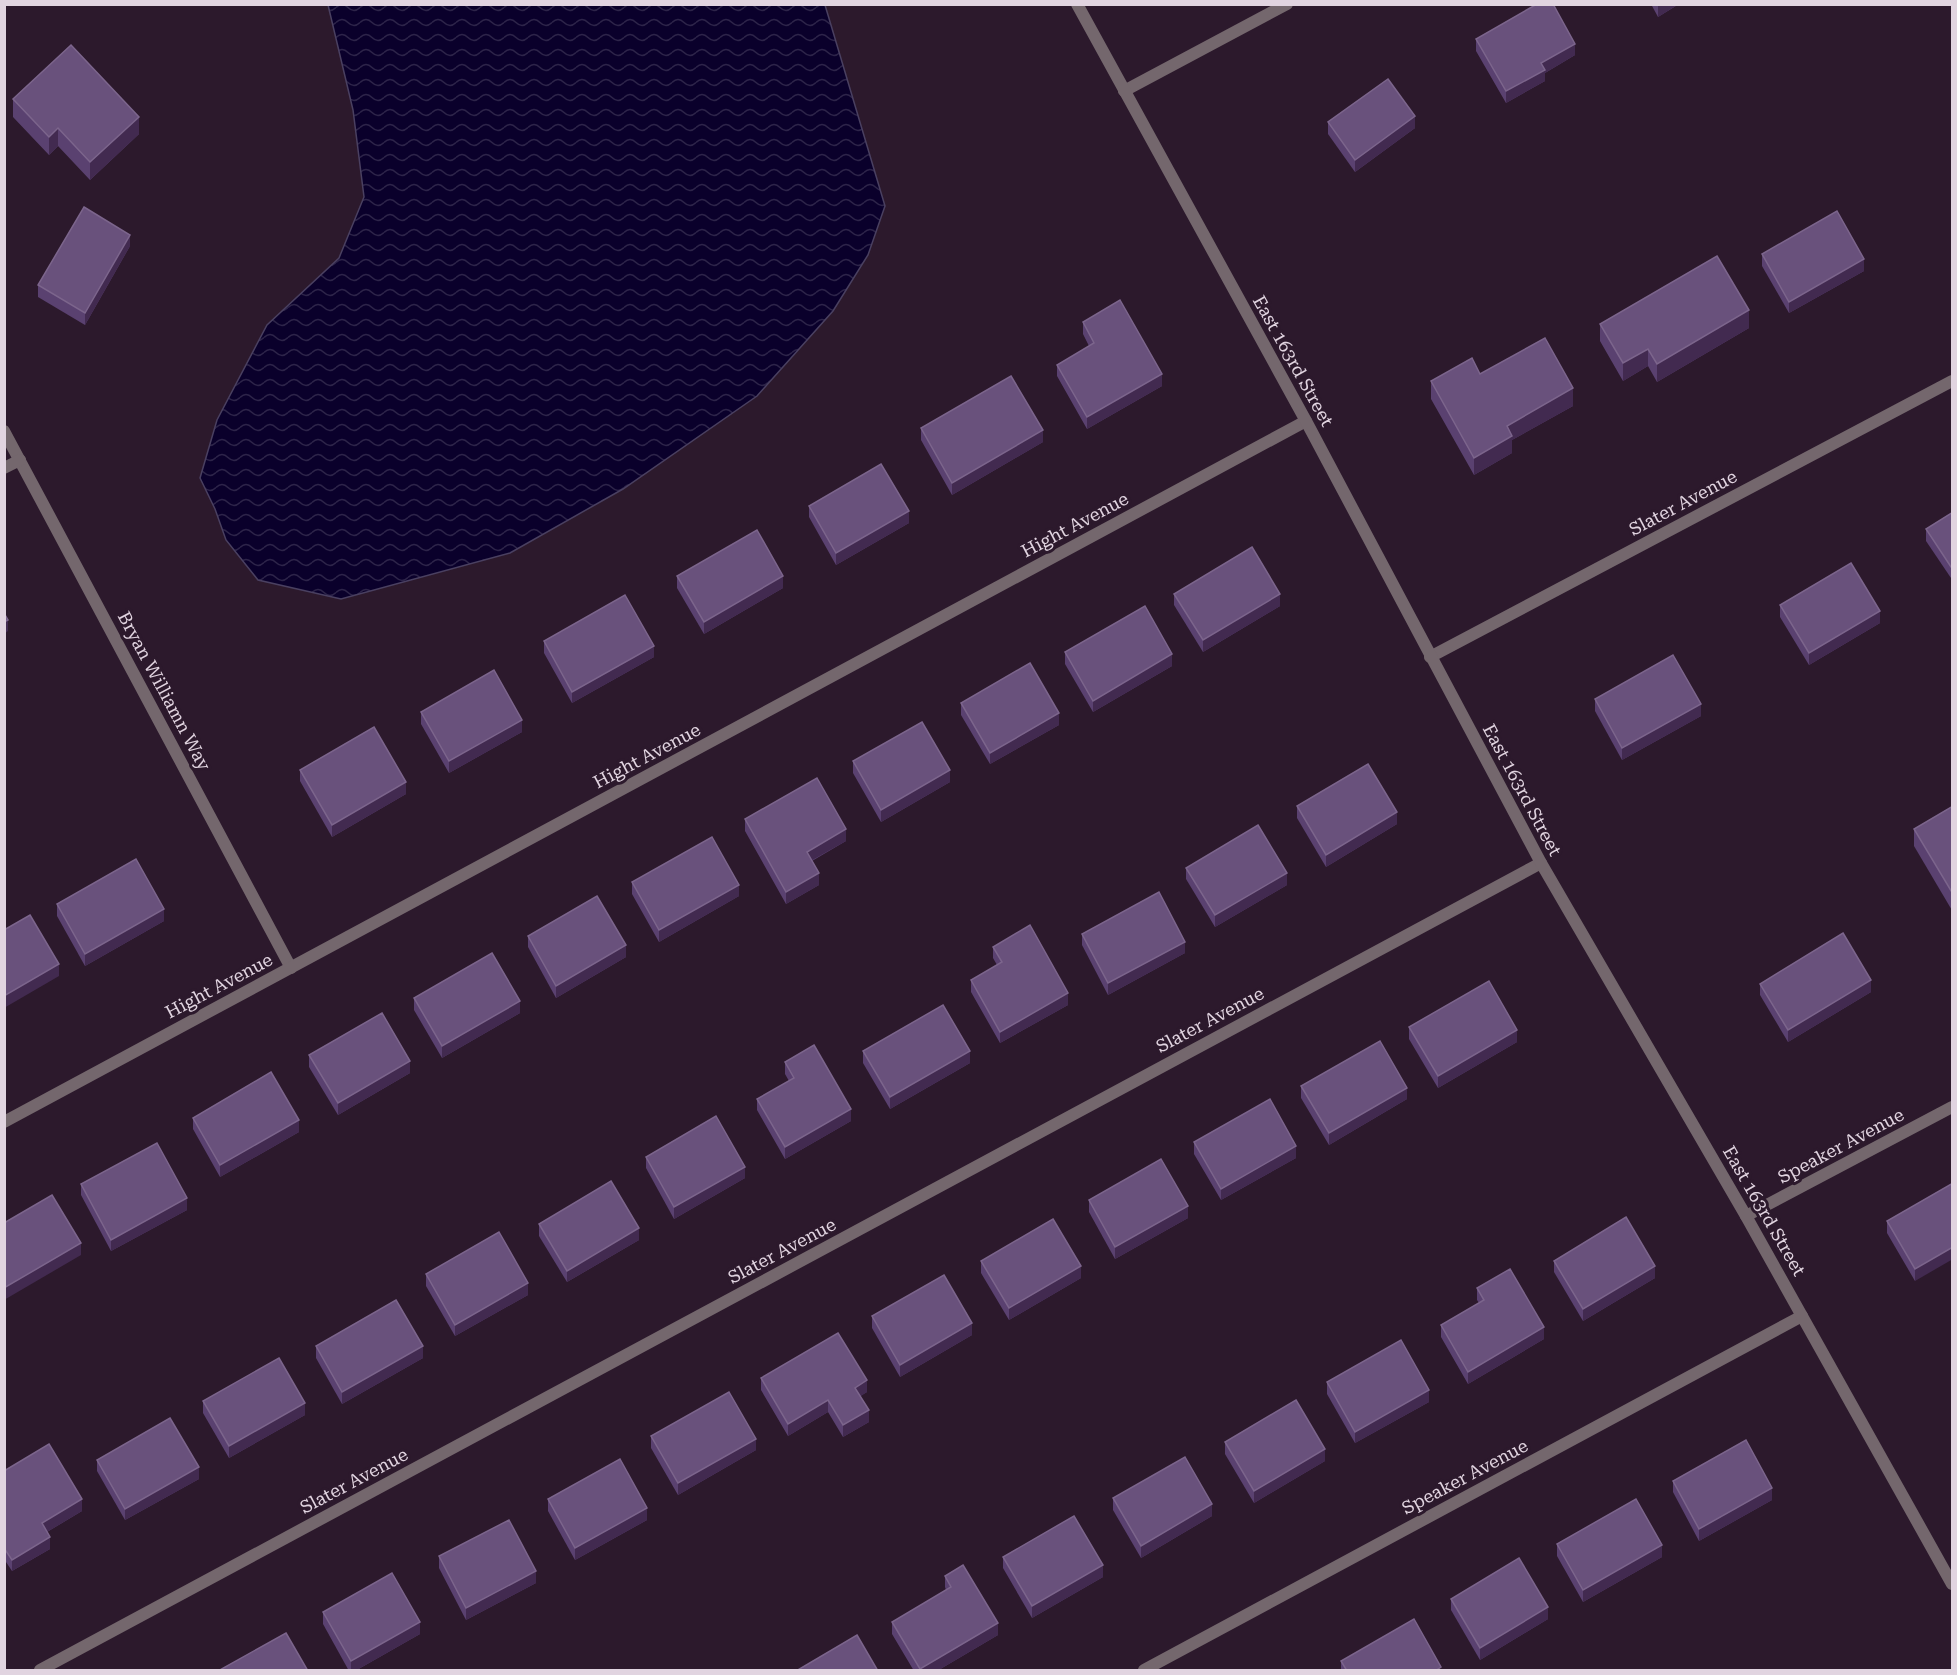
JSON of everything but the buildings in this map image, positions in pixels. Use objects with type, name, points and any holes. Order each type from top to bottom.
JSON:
[{"type":"street","name":"East 163rd Street","points":[[1077,4],[1306,421],[1540,863],[1746,1216],[1953,1584]]},
{"type":"street","points":[[1124,91],[1287,4]]},
{"type":"street","name":"Slater Avenue","points":[[1430,657],[1953,381]]},
{"type":"street","name":"Hight Avenue","points":[[4,1122],[1306,421]]},
{"type":"street","name":"Bryan Williamn Way","points":[[4,431],[291,968]]},
{"type":"street","points":[[4,468],[20,460]]},
{"type":"street","name":"Slater Avenue","points":[[40,1671],[1540,863]]},
{"type":"street","name":"Speaker Avenue","points":[[1746,1216],[1953,1107]]},
{"type":"street","name":"Speaker Avenue","points":[[1144,1671],[1802,1316]]},
{"type":"water","points":[[328,5],[825,5],[885,206],[868,255],[833,311],[757,396],[623,489],[510,553],[341,599],[258,580],[226,540],[215,509],[200,478],[217,420],[267,325],[339,258],[364,197],[353,110]]}]
